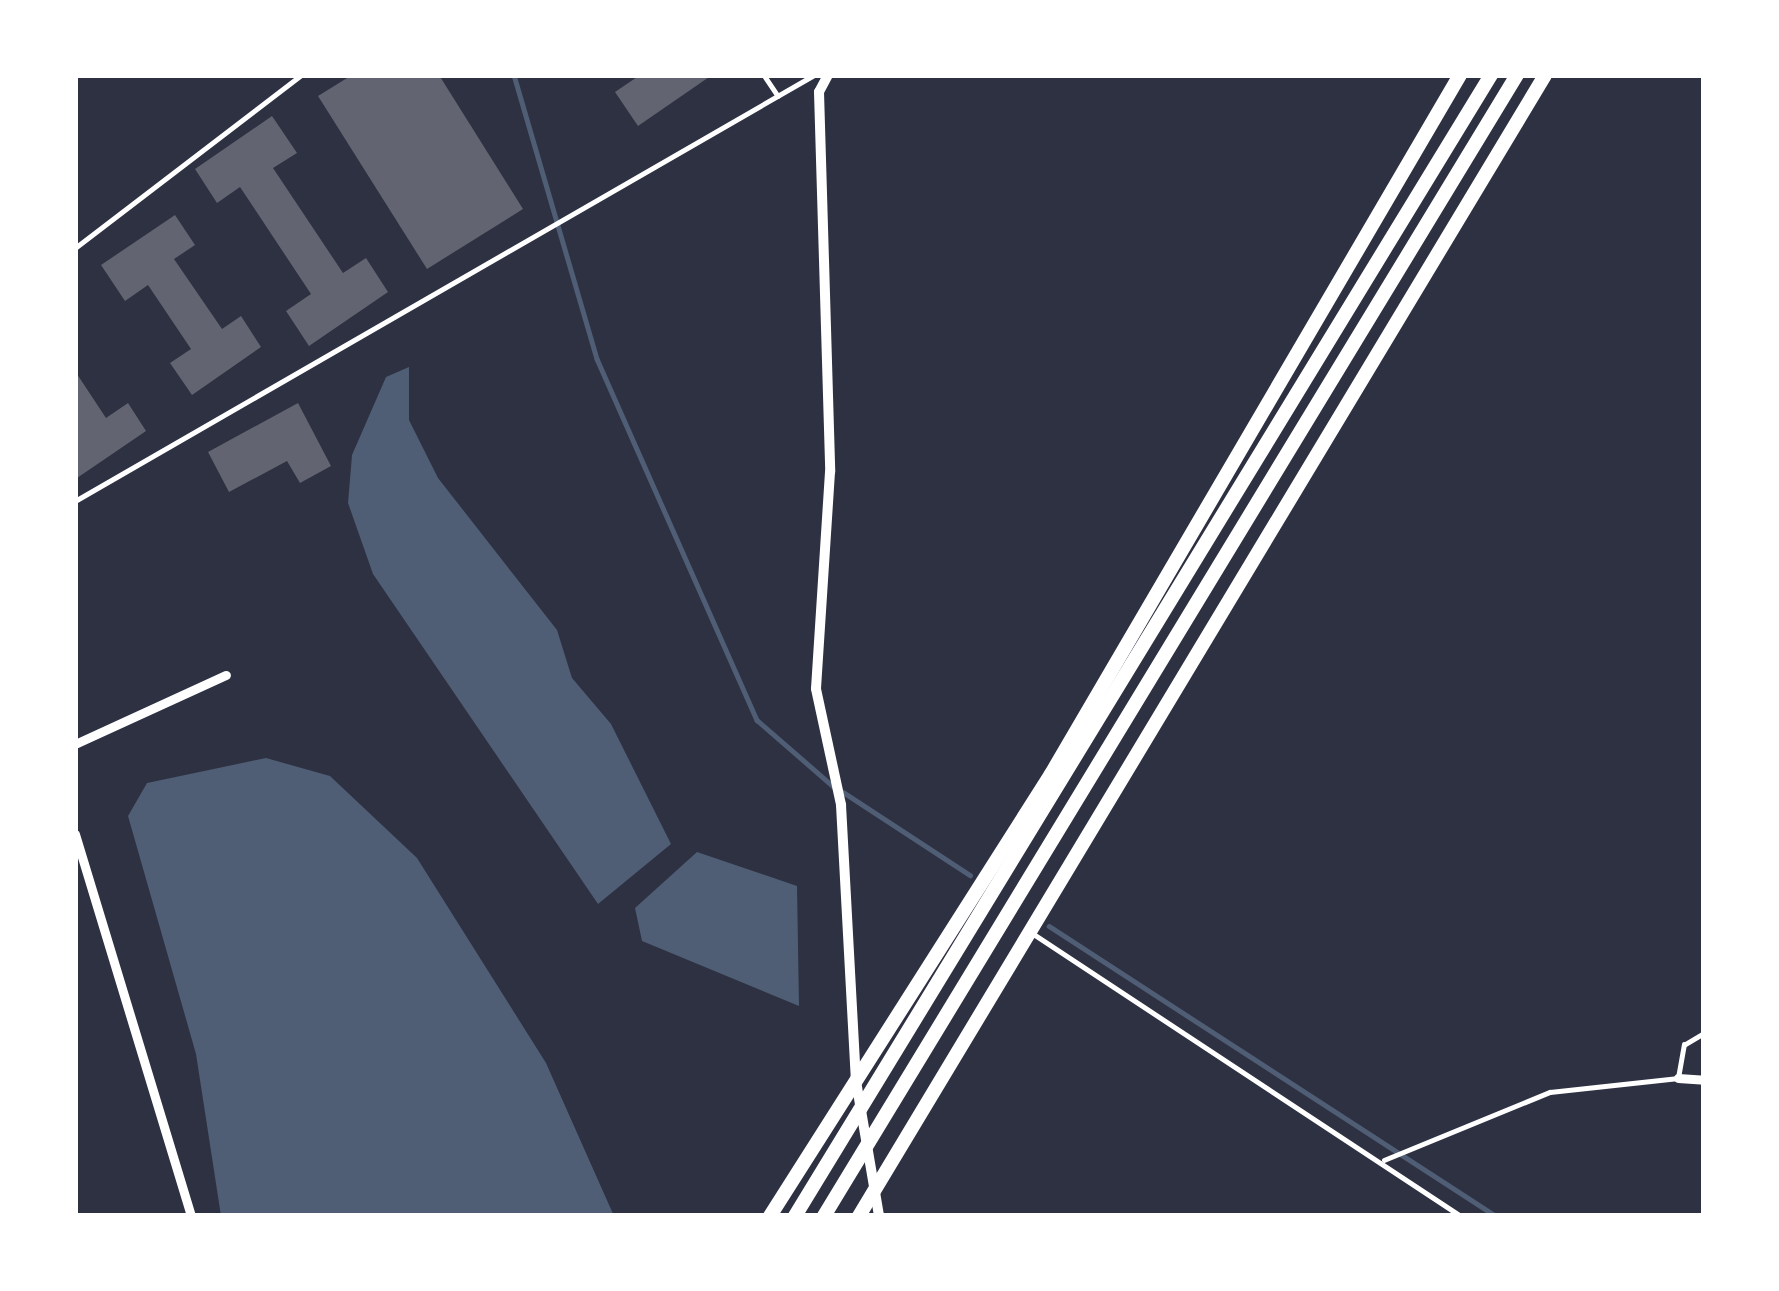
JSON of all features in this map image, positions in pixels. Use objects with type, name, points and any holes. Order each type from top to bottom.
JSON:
[{"type":"main road","points":[[770,1216],[1063,753],[1460,75]]},
{"type":"main road","points":[[795,1216],[998,893],[1491,75]]},
{"type":"main road","points":[[824,1216],[1019,907],[1517,75]]},
{"type":"main road","points":[[859,1216],[1545,75]]},
{"type":"street","points":[[828,75],[819,92],[830,472],[816,689],[841,805],[856,1081],[879,1216]]},
{"type":"street","points":[[75,744],[226,675]]},
{"type":"street","points":[[75,834],[191,1216]]},
{"type":"street","points":[[1678,1078],[1704,1080]]},
{"type":"lane","points":[[75,248],[301,75]]},
{"type":"lane","points":[[764,75],[778,96]]},
{"type":"lane","points":[[75,501],[814,75]]},
{"type":"lane","points":[[1030,932],[1383,1160],[1461,1216]]},
{"type":"lane","points":[[1383,1160],[1550,1093],[1678,1078],[1684,1045],[1704,1033]]},
{"type":"water","points":[[409,367],[409,420],[438,478],[557,630],[572,678],[611,724],[671,844],[598,904],[373,574],[348,503],[352,455],[386,377]]},
{"type":"water","points":[[266,758],[330,776],[417,858],[546,1063],[614,1216],[221,1216],[196,1054],[128,816],[147,783]]},
{"type":"water","points":[[697,852],[797,886],[799,1006],[642,941],[635,908]]},
{"type":"building","points":[[352,75],[439,75],[523,209],[427,269],[318,96]]},
{"type":"building","points":[[640,75],[712,75],[638,126],[615,92]]},
{"type":"building","points":[[272,116],[297,153],[273,168],[343,273],[366,258],[388,292],[309,346],[286,311],[311,294],[240,187],[217,203],[195,169]]},
{"type":"building","points":[[175,215],[195,245],[174,259],[222,329],[241,316],[261,347],[192,395],[170,363],[191,349],[148,285],[125,301],[101,265]]},
{"type":"building","points":[[75,371],[106,418],[128,403],[146,431],[77,478]]},
{"type":"building","points":[[298,403],[331,466],[300,483],[287,461],[229,492],[208,452]]},
{"type":"waterway","points":[[514,75],[597,359],[757,720],[833,786]]},
{"type":"waterway","points":[[843,792],[970,875]]},
{"type":"waterway","points":[[1049,926],[1496,1216]]}]
